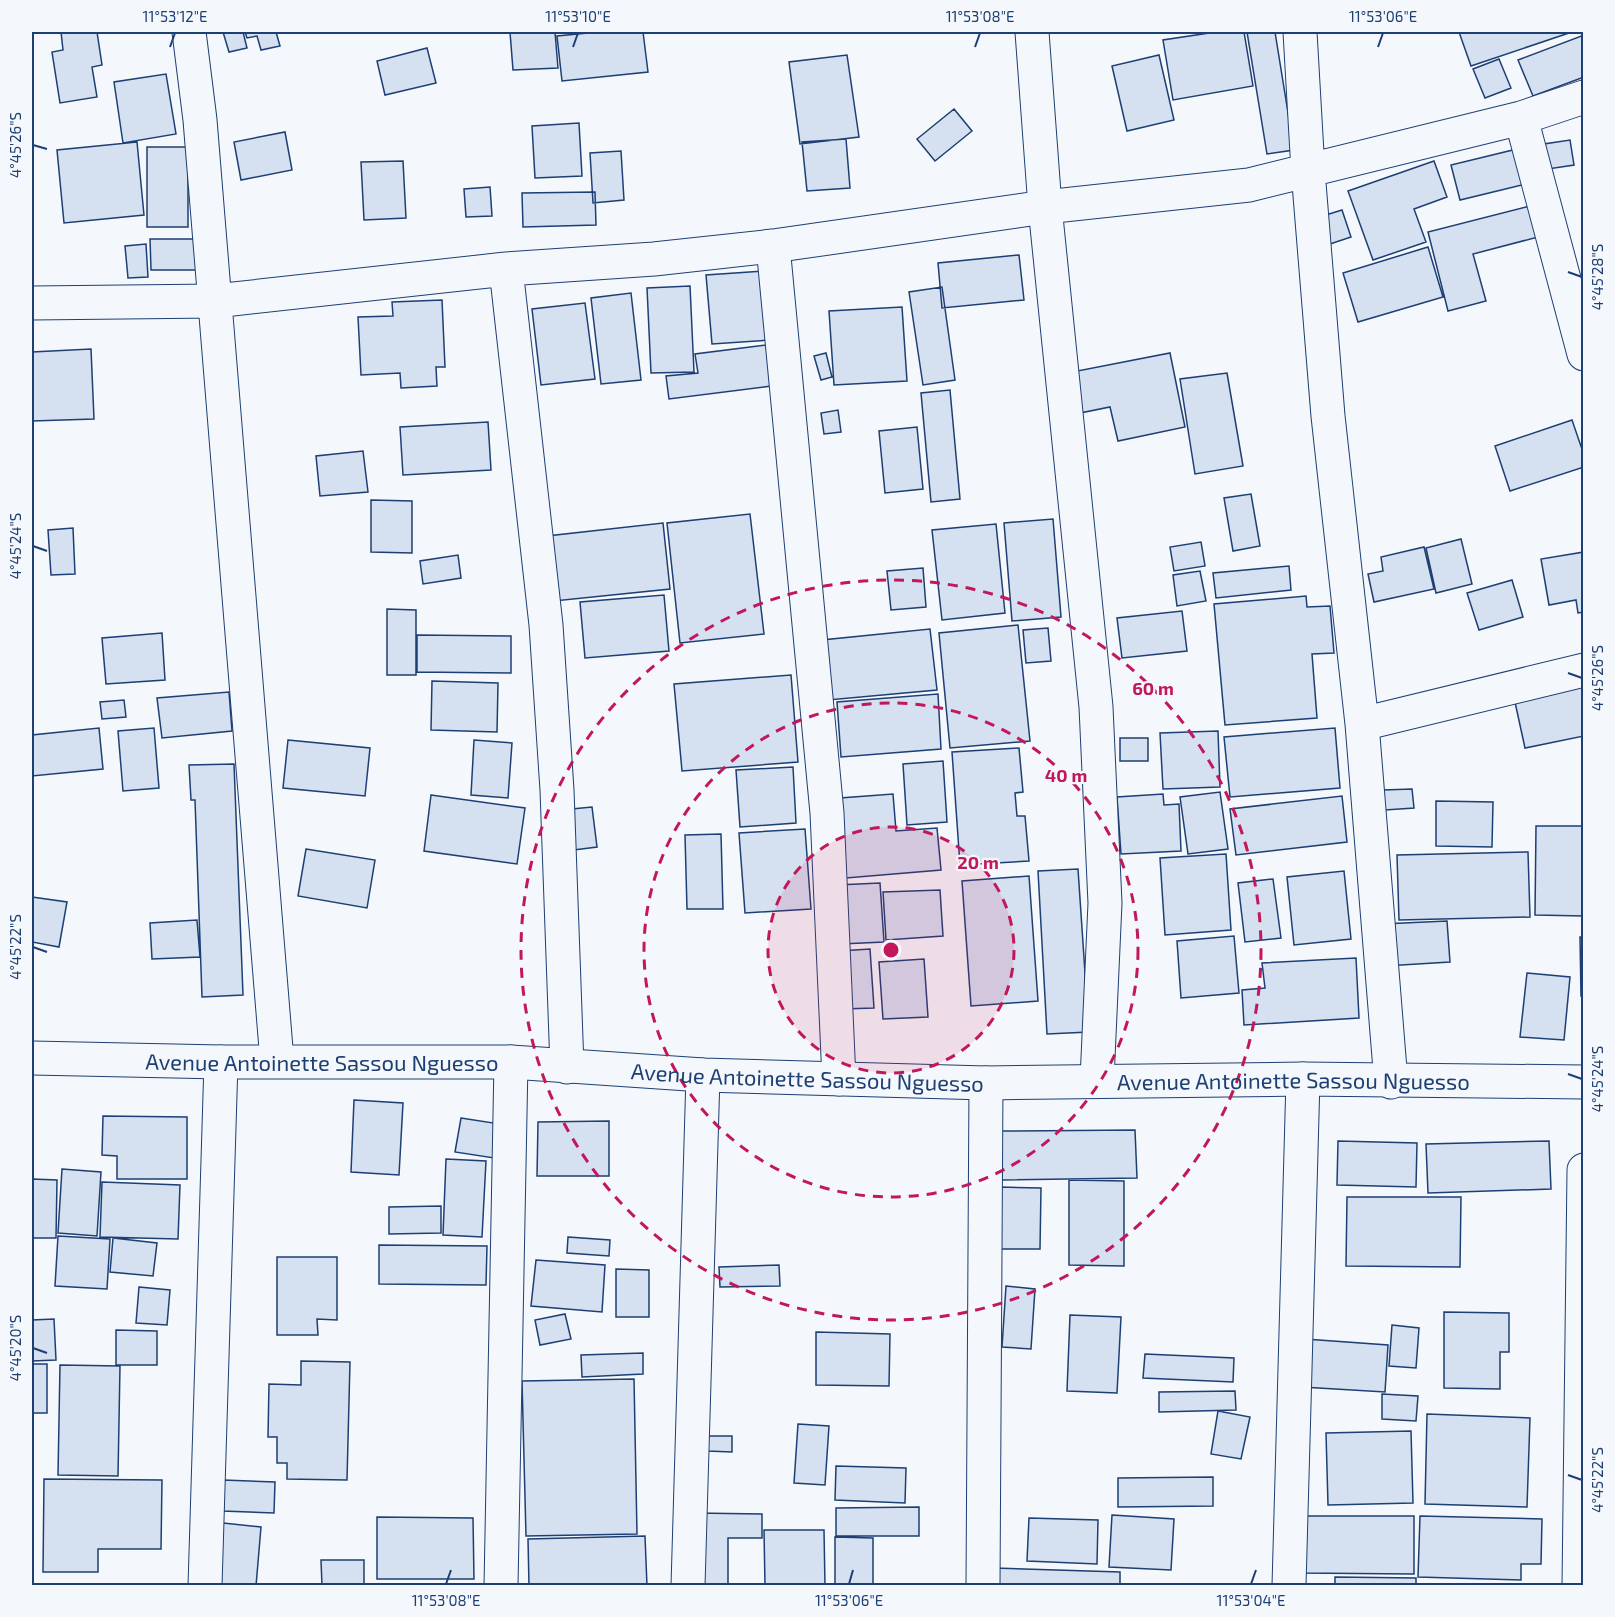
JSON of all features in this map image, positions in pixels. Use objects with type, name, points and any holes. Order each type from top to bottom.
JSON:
[{"type":"street","points":[[189,32],[200,120],[277,1061]]},
{"type":"street","points":[[1032,32],[1044,207],[1096,707],[1105,903],[1097,1080]]},
{"type":"street","points":[[1300,32],[1308,171],[1328,416],[1362,724],[1391,1082]]},
{"type":"street","points":[[32,303],[215,301],[506,269],[654,259],[773,246],[1044,207],[1249,185],[1521,118],[1584,97]]},
{"type":"street","points":[[1521,118],[1584,354]]},
{"type":"street","points":[[773,246],[827,813],[839,1079]]},
{"type":"street","points":[[506,269],[546,625],[557,790],[567,1066]]},
{"type":"street","points":[[1362,724],[1584,670]]},
{"type":"street","name":"Avenue Antoinette Sassou Nguesso","points":[[32,1058],[221,1062],[511,1062],[703,1075],[987,1083],[1097,1080],[1584,1082]]},
{"type":"street","points":[[205,1586],[221,1062]]},
{"type":"street","points":[[501,1586],[511,1062]]},
{"type":"street","points":[[688,1586],[703,1075]]},
{"type":"street","points":[[1289,1586],[1303,1080]]},
{"type":"street","points":[[983,1586],[987,1083]]},
{"type":"street","points":[[1579,1586],[1584,1170]]},
{"type":"building","points":[[61,32],[97,32],[102,65],[92,67],[97,97],[60,103],[52,52],[63,50]]},
{"type":"building","points":[[223,32],[243,32],[247,48],[229,52]]},
{"type":"building","points":[[245,32],[276,32],[280,46],[261,50],[257,36],[247,38]]},
{"type":"building","points":[[510,32],[555,32],[558,68],[513,70]]},
{"type":"building","points":[[599,32],[643,32],[648,72],[562,81],[557,36]]},
{"type":"building","points":[[1216,32],[1244,32],[1253,86],[1173,100],[1163,40]]},
{"type":"building","points":[[1247,32],[1275,32],[1294,150],[1267,154]]},
{"type":"building","points":[[1459,32],[1572,32],[1471,66]]},
{"type":"building","points":[[1584,35],[1584,77],[1533,96],[1518,60]]},
{"type":"building","points":[[427,48],[436,83],[385,95],[377,61]]},
{"type":"building","points":[[847,55],[859,137],[800,144],[789,62]]},
{"type":"building","points":[[1159,55],[1174,120],[1127,131],[1112,66]]},
{"type":"building","points":[[1499,59],[1511,88],[1485,98],[1473,69]]},
{"type":"building","points":[[166,74],[176,134],[123,143],[114,82]]},
{"type":"building","points":[[954,109],[972,131],[935,161],[917,139]]},
{"type":"building","points":[[579,123],[582,176],[535,178],[532,126]]},
{"type":"building","points":[[285,132],[292,170],[241,180],[234,142]]},
{"type":"building","points":[[846,139],[850,188],[807,191],[802,142]]},
{"type":"building","points":[[1570,140],[1574,165],[1548,169],[1544,144]]},
{"type":"building","points":[[137,142],[144,215],[64,223],[57,150]]},
{"type":"building","points":[[147,147],[188,147],[188,227],[147,227]]},
{"type":"building","points":[[1517,149],[1526,184],[1460,200],[1451,165]]},
{"type":"building","points":[[621,151],[624,200],[593,203],[590,153]]},
{"type":"building","points":[[403,161],[406,218],[364,220],[361,162]]},
{"type":"building","points":[[1434,161],[1447,197],[1414,209],[1426,242],[1373,260],[1348,191]]},
{"type":"building","points":[[490,187],[492,216],[466,217],[464,189]]},
{"type":"building","points":[[595,192],[596,225],[523,227],[522,193]]},
{"type":"building","points":[[1530,206],[1538,237],[1473,254],[1486,301],[1448,311],[1428,232]]},
{"type":"building","points":[[1342,210],[1351,237],[1321,247],[1313,219]]},
{"type":"building","points":[[150,239],[203,239],[203,270],[151,270]]},
{"type":"building","points":[[146,244],[148,277],[128,278],[125,246]]},
{"type":"building","points":[[1428,247],[1443,297],[1358,322],[1343,273]]},
{"type":"building","points":[[1019,255],[1024,300],[942,308],[938,263]]},
{"type":"building","points":[[765,271],[771,340],[712,344],[706,275]]},
{"type":"building","points":[[690,286],[694,372],[651,373],[647,288]]},
{"type":"building","points":[[942,287],[955,380],[923,385],[909,292]]},
{"type":"building","points":[[631,293],[641,380],[601,384],[591,298]]},
{"type":"building","points":[[442,300],[445,367],[436,367],[437,386],[401,388],[400,373],[361,375],[358,317],[393,316],[392,302]]},
{"type":"building","points":[[585,303],[595,379],[541,385],[532,309]]},
{"type":"building","points":[[902,307],[907,381],[834,385],[829,311]]},
{"type":"building","points":[[766,345],[771,386],[669,399],[666,376],[698,373],[695,354]]},
{"type":"building","points":[[91,349],[94,419],[32,421],[32,352]]},
{"type":"building","points":[[826,353],[832,377],[821,380],[814,356]]},
{"type":"building","points":[[1170,353],[1185,427],[1118,441],[1110,407],[1080,413],[1072,372]]},
{"type":"building","points":[[1227,373],[1243,466],[1195,474],[1180,379]]},
{"type":"building","points":[[950,390],[960,499],[931,502],[921,393]]},
{"type":"building","points":[[838,410],[841,432],[824,434],[821,413]]},
{"type":"building","points":[[1572,420],[1584,455],[1584,467],[1510,491],[1495,446]]},
{"type":"building","points":[[488,422],[491,470],[403,475],[400,427]]},
{"type":"building","points":[[917,427],[923,489],[885,493],[879,431]]},
{"type":"building","points":[[363,451],[368,492],[320,496],[316,456]]},
{"type":"building","points":[[1251,494],[1260,546],[1233,551],[1224,498]]},
{"type":"building","points":[[371,500],[412,501],[412,553],[371,552]]},
{"type":"building","points":[[750,514],[764,634],[680,643],[667,523]]},
{"type":"building","points":[[1053,519],[1061,617],[1012,621],[1004,523]]},
{"type":"building","points":[[663,523],[670,589],[554,601],[547,536]]},
{"type":"building","points":[[996,524],[1005,613],[942,620],[932,530]]},
{"type":"building","points":[[73,528],[75,574],[51,575],[48,530]]},
{"type":"building","points":[[1461,539],[1472,584],[1436,593],[1426,548]]},
{"type":"building","points":[[1201,542],[1205,566],[1174,571],[1170,547]]},
{"type":"building","points":[[1424,547],[1434,589],[1374,602],[1368,574],[1383,571],[1381,557]]},
{"type":"building","points":[[1584,552],[1584,612],[1578,613],[1576,600],[1549,605],[1541,559]]},
{"type":"building","points":[[458,555],[461,578],[423,584],[420,561]]},
{"type":"building","points":[[1289,566],[1291,590],[1216,598],[1213,573]]},
{"type":"building","points":[[923,568],[926,607],[891,610],[887,571]]},
{"type":"building","points":[[1200,571],[1206,601],[1177,606],[1173,575]]},
{"type":"building","points":[[1512,580],[1523,617],[1479,630],[1467,593]]},
{"type":"building","points":[[664,595],[669,651],[585,658],[580,602]]},
{"type":"building","points":[[1306,596],[1307,607],[1330,606],[1334,653],[1312,654],[1317,718],[1225,725],[1214,604]]},
{"type":"building","points":[[387,609],[416,610],[416,675],[387,675]]},
{"type":"building","points":[[1182,611],[1187,651],[1122,658],[1117,618]]},
{"type":"building","points":[[1018,625],[1030,741],[950,748],[939,633]]},
{"type":"building","points":[[1048,628],[1051,661],[1026,663],[1023,630]]},
{"type":"building","points":[[930,629],[937,690],[828,700],[822,640]]},
{"type":"building","points":[[162,633],[165,680],[106,684],[102,638]]},
{"type":"building","points":[[417,635],[511,636],[511,673],[417,672]]},
{"type":"building","points":[[791,675],[798,762],[682,771],[674,684]]},
{"type":"building","points":[[1584,679],[1584,736],[1525,748],[1513,693]]},
{"type":"building","points":[[432,681],[498,683],[497,732],[431,730]]},
{"type":"building","points":[[229,692],[232,731],[162,738],[157,698]]},
{"type":"building","points":[[938,694],[941,749],[841,757],[837,702]]},
{"type":"building","points":[[124,700],[126,717],[102,719],[100,702]]},
{"type":"building","points":[[99,728],[103,769],[32,776],[32,735]]},
{"type":"building","points":[[154,728],[159,788],[123,791],[118,731]]},
{"type":"building","points":[[1335,728],[1340,788],[1230,797],[1224,737]]},
{"type":"building","points":[[1218,731],[1220,787],[1163,789],[1160,733]]},
{"type":"building","points":[[1120,738],[1148,738],[1148,761],[1120,761]]},
{"type":"building","points":[[288,740],[370,748],[365,796],[283,788]]},
{"type":"building","points":[[474,740],[512,743],[508,798],[471,795]]},
{"type":"building","points":[[1019,748],[1023,792],[1015,793],[1017,816],[1025,816],[1029,861],[960,865],[952,752]]},
{"type":"building","points":[[943,761],[947,822],[907,825],[903,764]]},
{"type":"building","points":[[234,764],[243,995],[202,997],[195,800],[191,800],[189,765]]},
{"type":"building","points":[[793,767],[796,823],[740,827],[736,770]]},
{"type":"building","points":[[1412,789],[1414,808],[1385,810],[1383,790]]},
{"type":"building","points":[[1220,792],[1228,849],[1188,854],[1180,797]]},
{"type":"building","points":[[893,794],[896,831],[937,828],[941,870],[846,878],[840,798]]},
{"type":"building","points":[[1163,794],[1164,805],[1179,804],[1181,851],[1121,854],[1117,797]]},
{"type":"building","points":[[431,795],[525,808],[517,864],[424,851]]},
{"type":"building","points":[[1342,796],[1347,842],[1236,855],[1230,809]]},
{"type":"building","points":[[1436,801],[1493,802],[1492,847],[1436,846]]},
{"type":"building","points":[[592,807],[597,847],[566,851],[561,810]]},
{"type":"building","points":[[1536,826],[1584,826],[1584,916],[1535,915]]},
{"type":"building","points":[[805,829],[811,909],[745,913],[739,833]]},
{"type":"building","points":[[721,834],[723,909],[687,909],[685,835]]},
{"type":"building","points":[[306,849],[375,860],[367,908],[298,896]]},
{"type":"building","points":[[1528,852],[1530,917],[1399,920],[1397,855]]},
{"type":"building","points":[[1226,854],[1231,930],[1165,935],[1160,858]]},
{"type":"building","points":[[1078,869],[1089,1032],[1047,1034],[1038,871]]},
{"type":"building","points":[[1344,871],[1351,939],[1294,945],[1287,877]]},
{"type":"building","points":[[1029,876],[1038,1001],[971,1006],[962,881]]},
{"type":"building","points":[[1273,879],[1281,938],[1245,942],[1238,883]]},
{"type":"building","points":[[880,883],[884,942],[841,944],[837,885]]},
{"type":"building","points":[[940,890],[943,936],[886,940],[883,892]]},
{"type":"building","points":[[32,897],[67,902],[59,947],[32,942]]},
{"type":"building","points":[[197,920],[200,957],[152,959],[150,923]]},
{"type":"building","points":[[1447,921],[1450,962],[1385,966],[1382,924]]},
{"type":"building","points":[[1234,936],[1239,993],[1181,998],[1177,941]]},
{"type":"building","points":[[1580,937],[1584,937],[1584,996],[1581,996]]},
{"type":"building","points":[[870,949],[874,1008],[842,1009],[839,951]]},
{"type":"building","points":[[1356,958],[1359,1018],[1244,1025],[1242,990],[1265,988],[1262,963]]},
{"type":"building","points":[[924,959],[928,1017],[883,1019],[879,962]]},
{"type":"building","points":[[1527,973],[1570,977],[1564,1040],[1520,1037]]},
{"type":"building","points":[[354,1100],[403,1103],[399,1175],[351,1172]]},
{"type":"building","points":[[103,1116],[187,1117],[187,1179],[117,1179],[117,1156],[102,1155]]},
{"type":"building","points":[[461,1118],[500,1124],[494,1158],[455,1152]]},
{"type":"building","points":[[609,1121],[609,1176],[537,1176],[538,1122]]},
{"type":"building","points":[[1135,1130],[1137,1178],[1002,1180],[1002,1131]]},
{"type":"building","points":[[1338,1141],[1417,1143],[1416,1187],[1337,1185]]},
{"type":"building","points":[[1549,1141],[1551,1189],[1428,1193],[1426,1144]]},
{"type":"building","points":[[446,1159],[486,1161],[482,1237],[443,1235]]},
{"type":"building","points":[[62,1169],[101,1172],[97,1236],[58,1233]]},
{"type":"building","points":[[32,1179],[57,1180],[56,1238],[32,1238]]},
{"type":"building","points":[[1069,1180],[1124,1181],[1124,1266],[1069,1265]]},
{"type":"building","points":[[102,1182],[180,1185],[178,1239],[100,1237]]},
{"type":"building","points":[[1000,1187],[1041,1188],[1040,1249],[999,1249]]},
{"type":"building","points":[[1347,1197],[1461,1197],[1460,1267],[1346,1266]]},
{"type":"building","points":[[441,1206],[441,1233],[389,1234],[389,1207]]},
{"type":"building","points":[[58,1236],[110,1239],[107,1289],[55,1286]]},
{"type":"building","points":[[568,1237],[610,1240],[609,1256],[567,1253]]},
{"type":"building","points":[[113,1238],[157,1243],[153,1276],[110,1272]]},
{"type":"building","points":[[379,1245],[487,1246],[486,1285],[379,1284]]},
{"type":"building","points":[[277,1257],[337,1257],[337,1320],[317,1319],[318,1335],[277,1335]]},
{"type":"building","points":[[536,1260],[605,1265],[602,1312],[531,1306]]},
{"type":"building","points":[[779,1265],[780,1286],[720,1287],[719,1267]]},
{"type":"building","points":[[616,1269],[649,1270],[649,1317],[616,1317]]},
{"type":"building","points":[[1006,1286],[1035,1289],[1031,1349],[1002,1347]]},
{"type":"building","points":[[139,1287],[170,1290],[167,1325],[136,1323]]},
{"type":"building","points":[[1444,1312],[1509,1313],[1509,1352],[1500,1352],[1500,1389],[1444,1388]]},
{"type":"building","points":[[565,1314],[571,1339],[540,1345],[535,1320]]},
{"type":"building","points":[[1070,1315],[1121,1317],[1117,1393],[1067,1391]]},
{"type":"building","points":[[54,1319],[56,1360],[32,1361],[32,1320]]},
{"type":"building","points":[[1392,1325],[1419,1328],[1416,1368],[1389,1366]]},
{"type":"building","points":[[116,1330],[157,1331],[157,1365],[116,1365]]},
{"type":"building","points":[[816,1332],[890,1334],[889,1386],[816,1385]]},
{"type":"building","points":[[1305,1339],[1388,1345],[1385,1392],[1302,1387]]},
{"type":"building","points":[[643,1353],[643,1374],[582,1377],[581,1355]]},
{"type":"building","points":[[1145,1354],[1234,1358],[1233,1382],[1143,1378]]},
{"type":"building","points":[[301,1361],[350,1362],[347,1480],[287,1479],[287,1463],[277,1463],[277,1437],[268,1437],[269,1384],[301,1385]]},
{"type":"building","points":[[32,1364],[47,1364],[47,1413],[32,1413]]},
{"type":"building","points":[[60,1365],[120,1366],[118,1476],[58,1475]]},
{"type":"building","points":[[634,1379],[637,1534],[526,1536],[522,1381]]},
{"type":"building","points":[[1235,1391],[1236,1410],[1159,1412],[1159,1392]]},
{"type":"building","points":[[1382,1394],[1418,1396],[1416,1421],[1382,1419]]},
{"type":"building","points":[[1218,1411],[1250,1417],[1241,1459],[1211,1454]]},
{"type":"building","points":[[1427,1414],[1530,1418],[1527,1507],[1425,1504]]},
{"type":"building","points":[[798,1424],[829,1426],[825,1485],[794,1483]]},
{"type":"building","points":[[1411,1431],[1413,1503],[1328,1505],[1326,1433]]},
{"type":"building","points":[[707,1436],[732,1436],[732,1452],[707,1451]]},
{"type":"building","points":[[836,1466],[906,1468],[905,1503],[835,1500]]},
{"type":"building","points":[[1213,1477],[1213,1506],[1118,1507],[1118,1478]]},
{"type":"building","points":[[44,1479],[162,1480],[161,1549],[98,1549],[98,1572],[43,1572]]},
{"type":"building","points":[[223,1480],[275,1482],[274,1513],[222,1511]]},
{"type":"building","points":[[919,1507],[919,1536],[836,1536],[836,1508]]},
{"type":"building","points":[[694,1513],[762,1514],[762,1538],[728,1538],[728,1584],[693,1584]]},
{"type":"building","points":[[1112,1515],[1174,1519],[1171,1570],[1109,1567]]},
{"type":"building","points":[[1298,1516],[1414,1516],[1414,1574],[1299,1573]]},
{"type":"building","points":[[1420,1516],[1542,1519],[1541,1564],[1521,1564],[1521,1580],[1418,1577]]},
{"type":"building","points":[[377,1517],[473,1518],[474,1579],[377,1579]]},
{"type":"building","points":[[1029,1518],[1098,1520],[1097,1564],[1027,1561]]},
{"type":"building","points":[[223,1523],[261,1527],[256,1586],[217,1586]]},
{"type":"building","points":[[764,1530],[824,1530],[825,1586],[765,1586]]},
{"type":"building","points":[[645,1536],[647,1586],[529,1586],[528,1539]]},
{"type":"building","points":[[835,1537],[873,1538],[873,1586],[835,1586]]},
{"type":"building","points":[[321,1560],[364,1560],[364,1586],[322,1586]]},
{"type":"building","points":[[994,1568],[1120,1572],[1120,1586],[994,1586]]},
{"type":"building","points":[[1335,1577],[1416,1578],[1416,1586],[1335,1586]]}]
